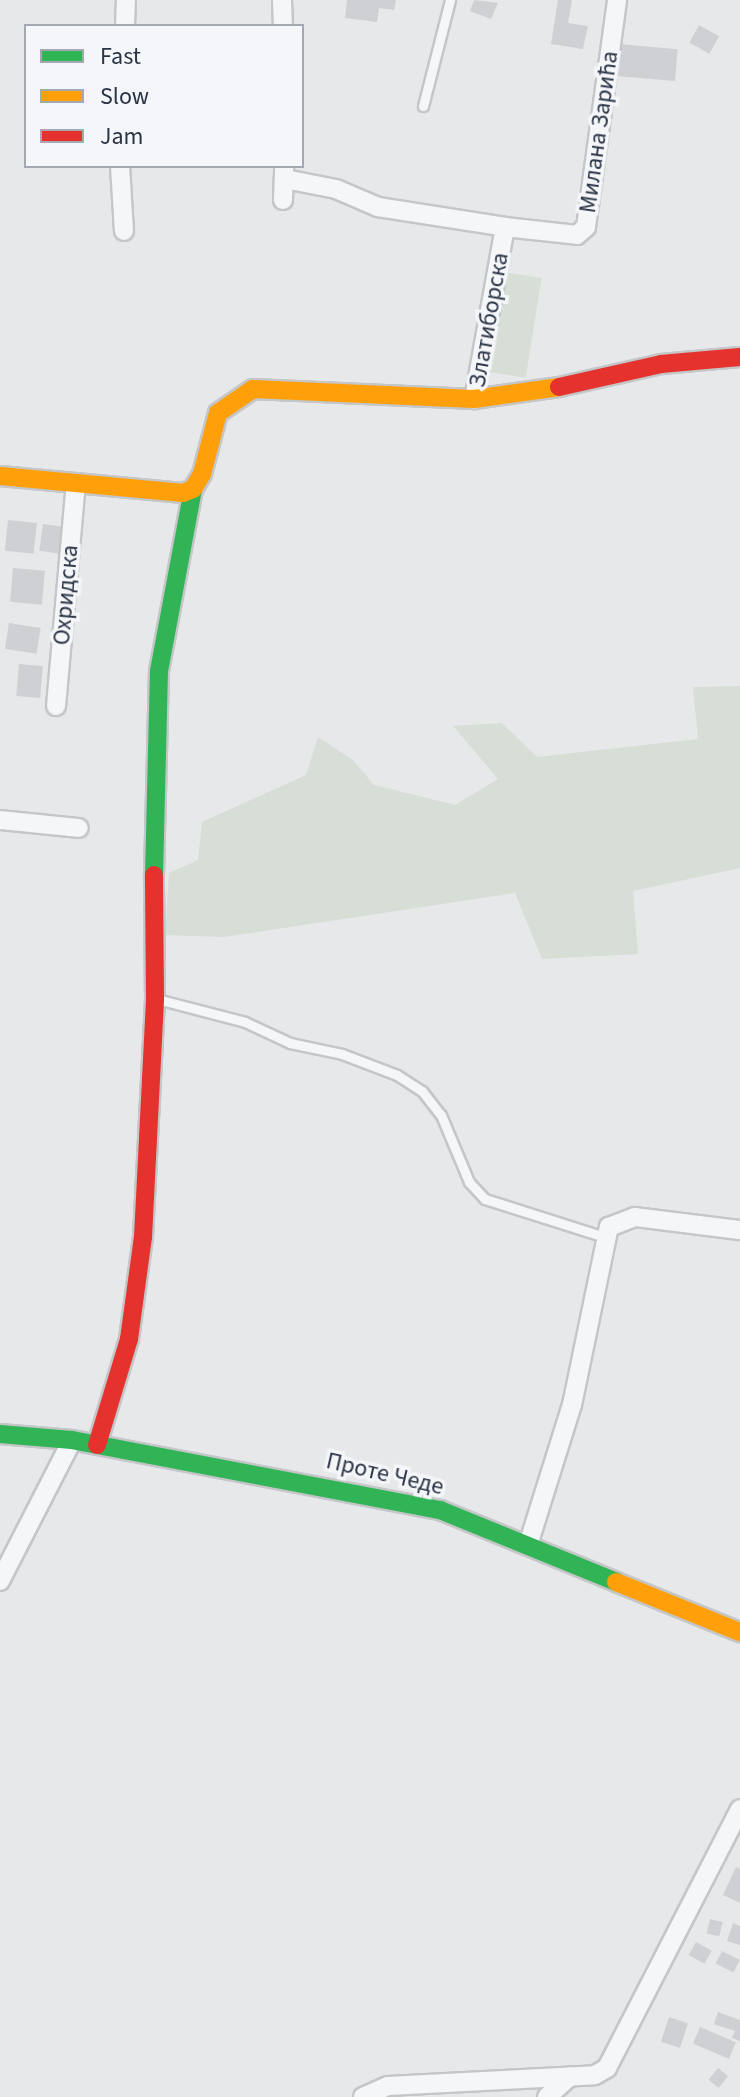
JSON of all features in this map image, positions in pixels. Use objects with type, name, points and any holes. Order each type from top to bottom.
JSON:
[{"type":"street","points":[[125,24],[126,0]]},
{"type":"street","points":[[282,0],[283,24]]},
{"type":"street","name":"Милана Зарића","points":[[505,227],[577,235],[586,227],[617,0]]},
{"type":"street","points":[[120,168],[124,231]]},
{"type":"street","points":[[283,200],[284,172]]},
{"type":"street","name":"Златиборска","points":[[284,172],[378,207],[505,227],[474,399]]},
{"type":"street","points":[[97,1445],[129,1339],[135,1300],[155,998],[154,767],[159,671],[193,489],[218,413],[230,400],[253,389],[474,399],[537,392],[661,364],[740,357]]},
{"type":"street","points":[[0,476],[171,494],[193,489]]},
{"type":"street","name":"Охридска","points":[[56,706],[76,484]]},
{"type":"street","points":[[0,820],[79,828]]},
{"type":"street","points":[[528,1545],[572,1405],[609,1227],[635,1217],[740,1230]]},
{"type":"street","name":"Проте Чеде","points":[[0,1434],[72,1440],[359,1491],[440,1510],[740,1632]]},
{"type":"street","points":[[0,1581],[72,1440]]},
{"type":"street","points":[[363,2097],[388,2086],[455,2079],[595,2075],[618,2054],[740,1809]]},
{"type":"street","points":[[547,2097],[570,2076]]},
{"type":"lane","points":[[423,106],[450,0]]},
{"type":"lane","points":[[155,998],[245,1022],[290,1043],[342,1054],[397,1075],[422,1091],[441,1115],[469,1182],[485,1199],[605,1237]]},
{"type":"shaded area","points":[[504,272],[542,278],[526,378],[488,372]]},
{"type":"shaded area","points":[[740,686],[740,868],[633,891],[638,954],[542,959],[515,893],[224,937],[165,935],[169,873],[198,860],[202,822],[306,775],[318,737],[353,760],[374,785],[455,805],[498,779],[453,726],[502,723],[537,757],[698,739],[693,687]]},
{"type":"building","points":[[347,0],[396,0],[394,10],[379,8],[377,22],[345,18]]},
{"type":"building","points":[[474,0],[498,3],[491,19],[470,11]]},
{"type":"building","points":[[558,0],[572,0],[568,23],[588,26],[583,49],[551,44]]},
{"type":"building","points":[[699,25],[719,36],[709,54],[689,42]]},
{"type":"building","points":[[619,44],[678,49],[675,81],[616,76]]},
{"type":"building","points":[[8,520],[37,523],[34,554],[5,551]]},
{"type":"building","points":[[43,524],[64,527],[60,554],[39,551]]},
{"type":"building","points":[[13,568],[45,571],[42,605],[10,602]]},
{"type":"building","points":[[9,623],[41,628],[37,654],[5,649]]},
{"type":"building","points":[[19,664],[43,666],[40,698],[16,696]]},
{"type":"building","points":[[736,1867],[740,1869],[740,1903],[723,1895]]},
{"type":"building","points":[[710,1919],[723,1922],[719,1937],[707,1934]]},
{"type":"building","points":[[733,1923],[740,1926],[740,1945],[727,1941]]},
{"type":"building","points":[[696,1942],[712,1951],[704,1964],[689,1955]]},
{"type":"building","points":[[722,1951],[740,1960],[733,1973],[716,1963]]},
{"type":"building","points":[[718,2012],[740,2020],[740,2041],[732,2038],[735,2031],[714,2024]]},
{"type":"building","points":[[669,2017],[688,2023],[680,2048],[661,2042]]},
{"type":"building","points":[[700,2027],[736,2042],[729,2059],[693,2044]]},
{"type":"building","points":[[718,2068],[728,2076],[719,2088],[709,2080]]},
{"type":"traffic: fast","points":[[154,875],[159,671],[193,489]]},
{"type":"traffic: fast","points":[[0,1434],[72,1440],[440,1510],[616,1582]]},
{"type":"traffic: slow","points":[[0,476],[183,493],[193,489],[202,474],[218,413],[253,389],[474,399],[559,387]]},
{"type":"traffic: slow","points":[[616,1582],[740,1632]]},
{"type":"traffic: jam","points":[[559,387],[661,364],[740,357]]},
{"type":"traffic: jam","points":[[97,1445],[129,1339],[143,1237],[155,998],[154,875]]}]
